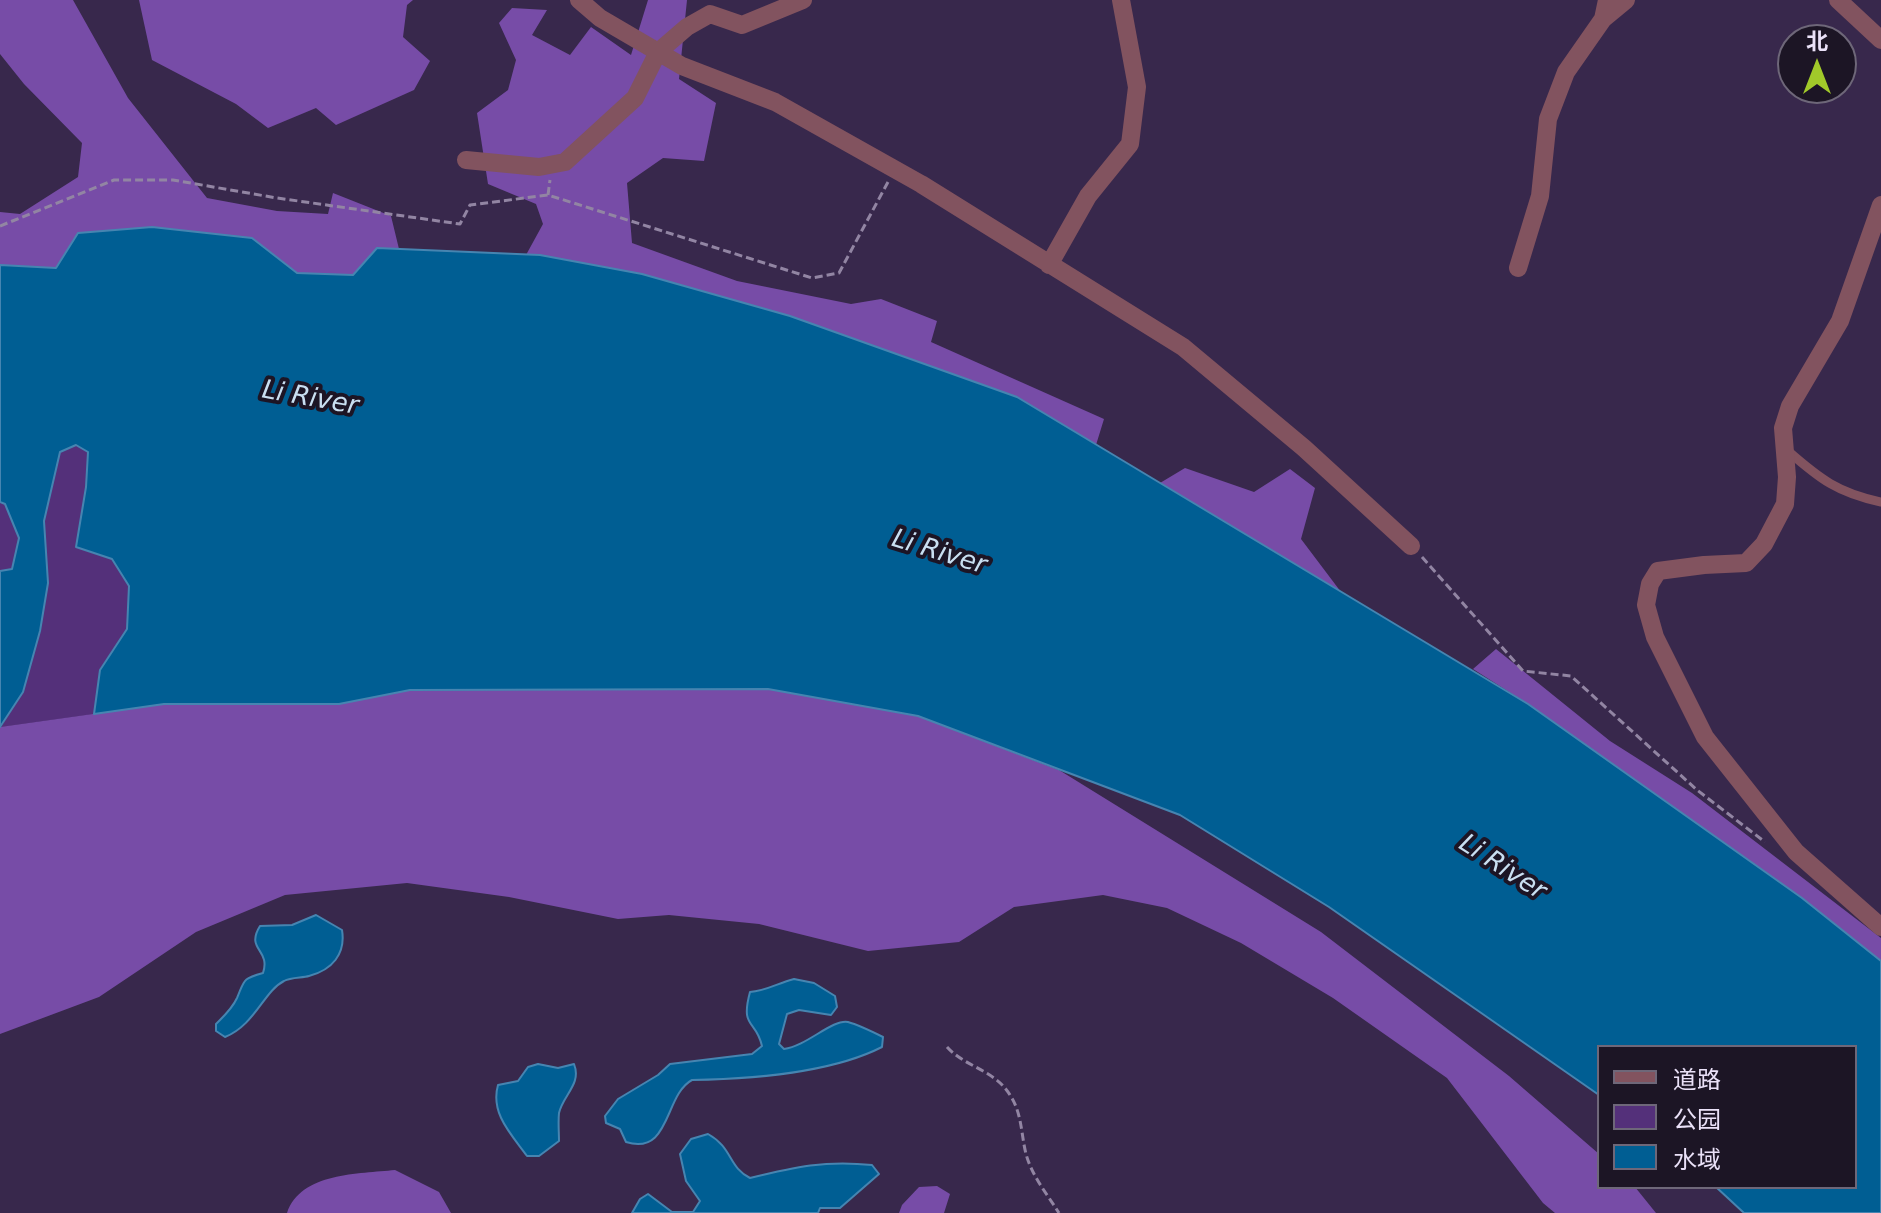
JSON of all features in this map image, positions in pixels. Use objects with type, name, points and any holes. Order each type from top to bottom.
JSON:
[{"type":"street","points":[[579,0],[600,18],[682,66],[775,102],[895,169],[1183,347],[1304,448],[1411,546]]},
{"type":"street","points":[[466,160],[539,167],[565,162],[635,98],[658,52],[687,27],[710,14],[742,25],[803,0]]},
{"type":"street","points":[[1049,265],[1088,196],[1130,144],[1137,87],[1121,0]]},
{"type":"street","points":[[1603,19],[1607,0]]},
{"type":"street","points":[[1518,268],[1540,196],[1548,119],[1566,72],[1603,19],[1626,0]]},
{"type":"street","points":[[1838,0],[1881,40]]},
{"type":"street","points":[[1881,205],[1840,321],[1790,406],[1783,428],[1787,477],[1785,504],[1764,544],[1746,563],[1658,571],[1650,584],[1646,605],[1655,637],[1705,737],[1796,852],[1881,927]]},
{"type":"lane","points":[[1784,448],[1821,480],[1855,497],[1881,502]]},
{"type":"path","points":[[0,226],[114,180],[173,180],[460,224],[470,205],[548,195],[812,278],[839,273],[895,169]]},
{"type":"path","points":[[1411,546],[1523,671],[1571,676],[1697,790],[1775,849]]},
{"type":"path","points":[[947,1047],[956,1057],[995,1077],[1010,1095],[1022,1123],[1033,1173],[1059,1213]]},
{"type":"green space","points":[[76,445],[88,452],[86,487],[112,559],[129,586],[127,629],[100,669],[94,714],[1,727],[23,691],[48,583],[44,521],[60,452]]},
{"type":"green space","points":[[0,502],[5,504],[19,538],[12,569],[0,571]]},
{"type":"shaded area","points":[[0,0],[73,0],[128,98],[207,198],[277,211],[328,214],[333,193],[391,216],[399,249],[377,248],[353,275],[297,273],[252,238],[152,227],[78,233],[56,268],[0,265],[0,212],[20,214],[78,177],[82,143],[24,84],[0,54]]},
{"type":"shaded area","points":[[139,0],[413,0],[407,5],[403,37],[430,61],[414,90],[336,125],[316,108],[268,128],[236,104],[152,60]]},
{"type":"shaded area","points":[[648,0],[687,0],[679,79],[716,103],[704,161],[663,158],[627,183],[632,243],[737,281],[851,304],[881,299],[937,321],[931,342],[1104,419],[1096,445],[1017,397],[642,274],[526,255],[543,224],[536,204],[488,184],[477,113],[508,90],[516,60],[499,23],[512,8],[547,10],[532,35],[570,55],[591,27],[631,55]]},
{"type":"shaded area","points":[[1185,468],[1254,492],[1290,469],[1315,488],[1301,539],[1341,592],[1160,483]]},
{"type":"shaded area","points":[[1496,649],[1610,741],[1692,793],[1881,938],[1881,961],[1802,898],[1528,704],[1473,669]]},
{"type":"shaded area","points":[[768,689],[918,716],[1059,770],[1321,932],[1509,1076],[1597,1152],[1597,1189],[1637,1189],[1656,1213],[1555,1213],[1543,1203],[1447,1078],[1333,998],[1241,943],[1167,908],[1103,895],[1014,907],[959,942],[868,951],[759,924],[669,915],[618,919],[509,897],[407,883],[285,895],[196,932],[99,997],[0,1034],[0,727],[164,704],[339,704],[410,690]]},
{"type":"shaded area","points":[[395,1170],[439,1192],[451,1213],[287,1213],[294,1200],[318,1182]]},
{"type":"shaded area","points":[[937,1186],[950,1194],[944,1213],[899,1213],[902,1205],[919,1187]]},
{"type":"water","name":"Li River","points":[[152,227],[252,238],[297,273],[353,275],[377,248],[540,255],[642,274],[790,316],[1017,397],[1528,704],[1802,898],[1881,961],[1881,1213],[1744,1213],[1718,1189],[1857,1189],[1857,1045],[1597,1045],[1597,1094],[1329,907],[1180,815],[918,716],[768,689],[410,690],[339,704],[164,704],[94,714],[100,670],[127,629],[129,586],[112,559],[76,547],[86,487],[88,452],[76,445],[60,452],[44,521],[48,583],[40,631],[23,692],[0,727],[0,571],[12,569],[19,538],[5,504],[0,502],[0,265],[56,268],[78,233]]},
{"type":"water","points":[[316,915],[342,930],[342,946],[336,960],[324,970],[287,980],[277,986],[252,1017],[235,1032],[225,1037],[216,1031],[216,1024],[233,1006],[245,981],[263,973],[264,959],[255,940],[260,926],[292,925]]},
{"type":"water","points":[[794,979],[814,983],[835,996],[837,1007],[831,1015],[799,1010],[787,1014],[779,1044],[784,1049],[842,1022],[883,1037],[882,1047],[862,1056],[814,1069],[764,1076],[692,1080],[676,1098],[659,1132],[641,1144],[626,1142],[620,1129],[606,1123],[605,1116],[618,1099],[658,1075],[670,1064],[752,1054],[762,1046],[748,1018],[750,992]]},
{"type":"water","points":[[538,1064],[558,1068],[574,1064],[576,1078],[559,1113],[559,1141],[539,1156],[527,1156],[499,1114],[496,1095],[498,1085],[518,1081],[528,1067]]},
{"type":"water","points":[[708,1134],[722,1145],[743,1174],[750,1178],[839,1163],[872,1165],[879,1174],[840,1208],[820,1208],[818,1213],[632,1213],[640,1199],[648,1194],[672,1212],[693,1212],[700,1201],[686,1181],[680,1154],[691,1139]]}]
